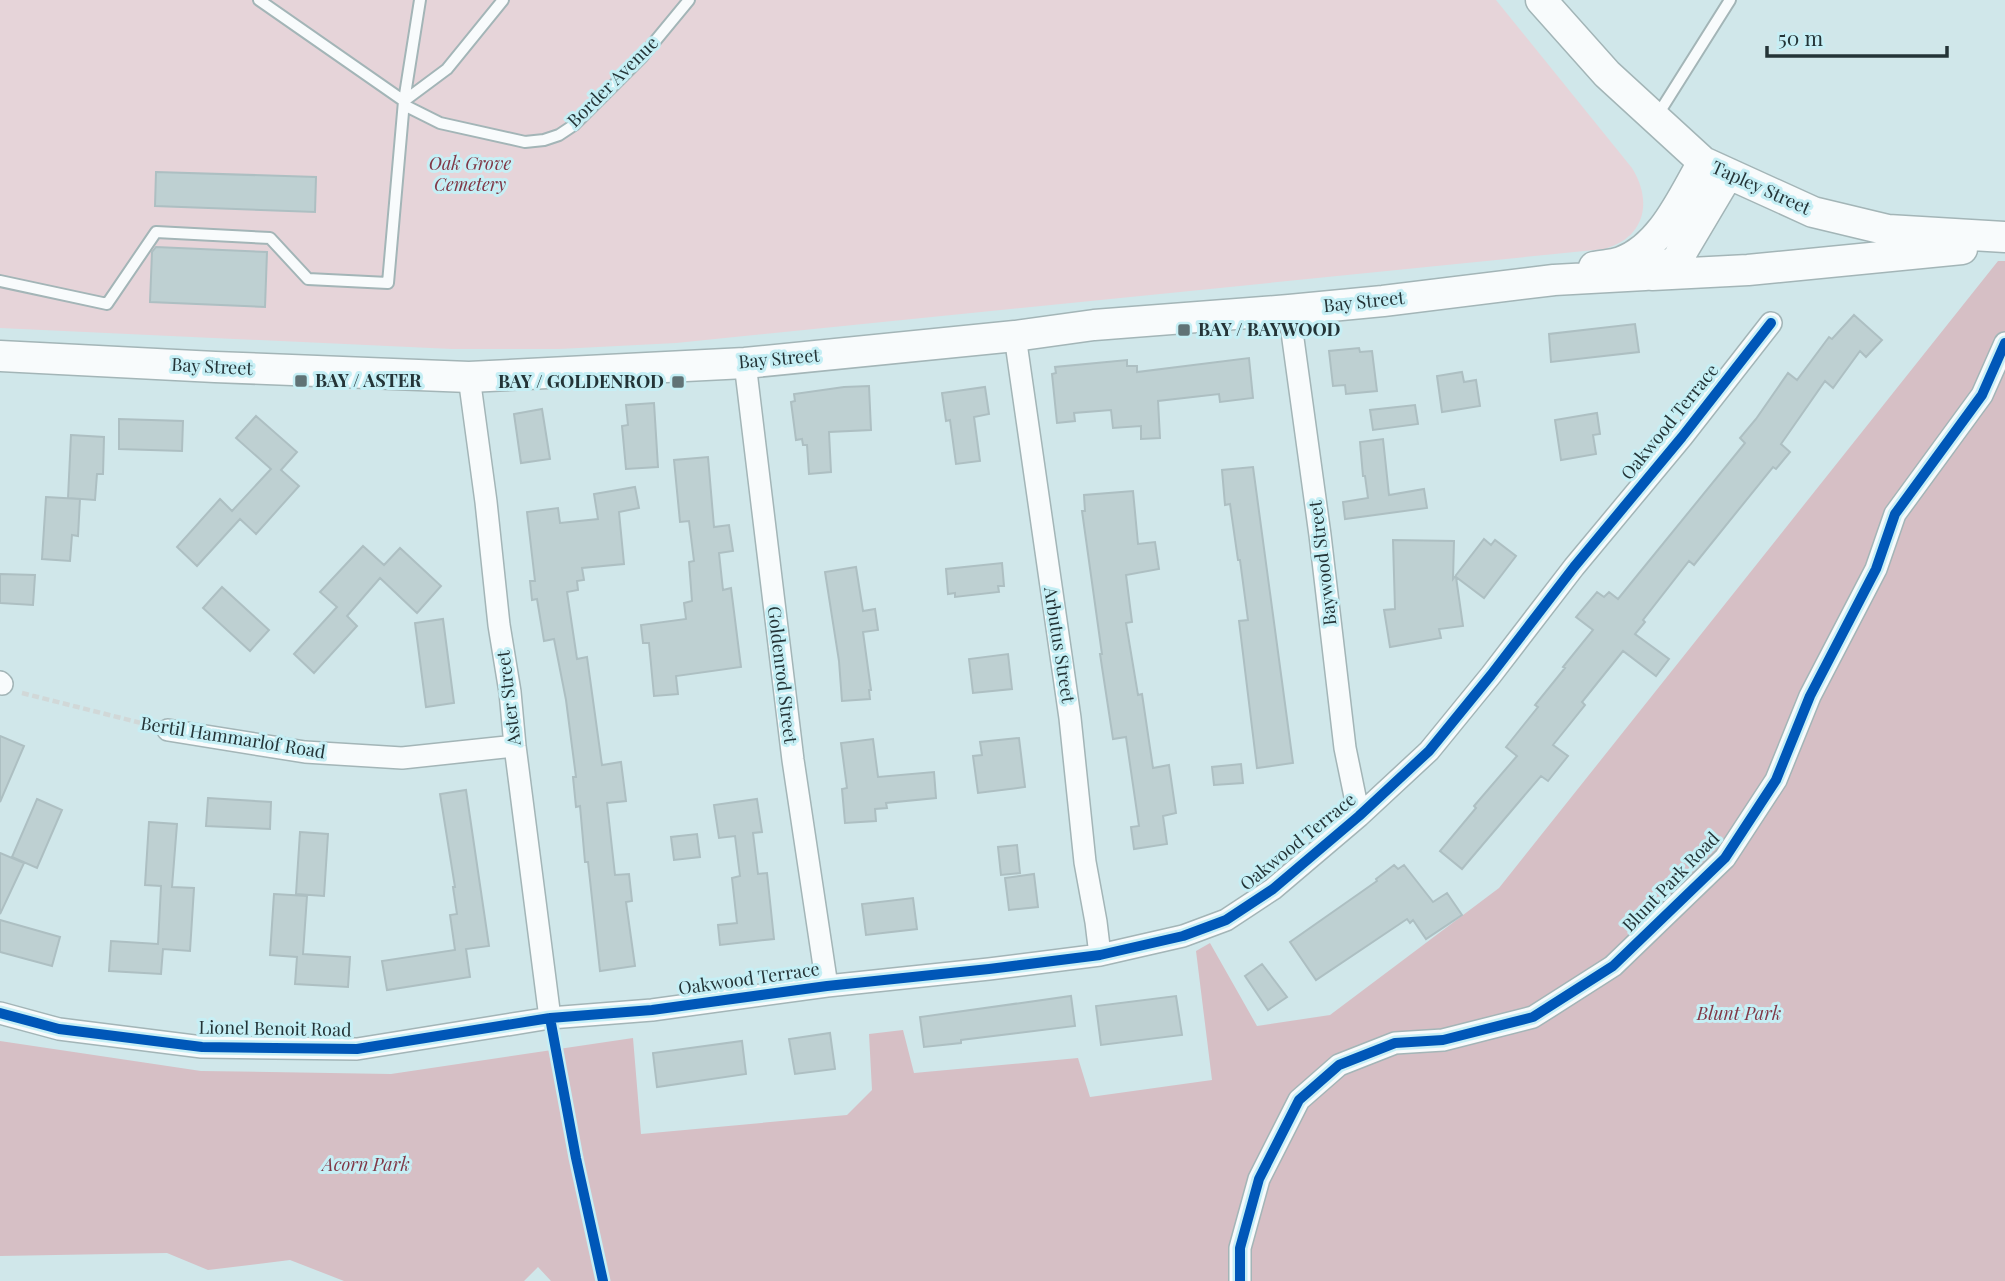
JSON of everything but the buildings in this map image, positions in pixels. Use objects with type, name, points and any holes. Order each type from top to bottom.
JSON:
[{"type":"main road","name":"Tapley Street","points":[[1541,0],[1607,74],[1716,168],[1813,212],[1888,230],[2005,237]]},
{"type":"main road","name":"Bay Street","points":[[0,356],[469,377],[745,363],[1015,336],[1094,325],[1289,310],[1554,280],[1645,275],[1677,260],[1716,168]]},
{"type":"main road","name":"Bay Street","points":[[1554,280],[1622,261],[1638,252],[1654,239],[1716,168]]},
{"type":"main road","points":[[1645,275],[1748,270],[2005,244]]},
{"type":"street","name":"Baywood Street","points":[[1289,310],[1320,535],[1345,748],[1359,816]]},
{"type":"street","name":"Oakwood Terrace","points":[[550,1018],[652,1010],[827,986],[1100,955],[1183,936],[1226,919],[1273,889],[1359,816],[1429,751],[1574,566],[1682,437],[1770,324]]},
{"type":"street","name":"Arbutus Street","points":[[1015,336],[1070,718],[1085,862],[1100,955]]},
{"type":"street","name":"Blunt Park Road","points":[[1240,1281],[1240,1248],[1259,1179],[1298,1100],[1339,1065],[1395,1043],[1443,1040],[1533,1017],[1613,966],[1724,858],[1776,780],[1810,696],[1875,569],[1895,513],[1982,395],[2005,342]]},
{"type":"street","name":"Goldenrod Street","points":[[745,363],[779,658],[827,986]]},
{"type":"street","name":"Aster Street","points":[[469,377],[550,1018]]},
{"type":"street","name":"Bertil Hammarlof Road","points":[[168,730],[305,752],[402,758],[515,746]]},
{"type":"street","name":"Lionel Benoit Road","points":[[0,1013],[59,1029],[202,1047],[357,1049],[550,1018]]},
{"type":"lane","name":"Border Avenue","points":[[259,0],[404,103],[440,122],[525,142],[559,135],[574,125],[642,57],[688,0]]},
{"type":"lane","points":[[0,281],[107,304],[156,232],[270,238],[308,279],[388,283],[404,103],[420,0]]},
{"type":"lane","points":[[404,103],[447,69],[503,0]]},
{"type":"lane","points":[[1656,119],[1730,0]]},
{"type":"green space","name":"Oak Grove Cemetery","points":[[0,0],[1496,0],[1632,168],[1639,181],[1643,206],[1636,228],[1629,236],[1604,249],[676,343],[559,349],[452,349],[0,328]]},
{"type":"green space","name":"Blunt Park","points":[[1998,261],[2005,261],[2005,1281],[551,1281],[538,1267],[524,1281],[344,1281],[290,1260],[208,1270],[167,1253],[0,1256],[0,1041],[201,1071],[391,1074],[633,1038],[641,1134],[847,1115],[872,1090],[869,1034],[903,1030],[914,1073],[1078,1058],[1090,1097],[1212,1080],[1196,951],[1210,943],[1257,1026],[1330,1015],[1499,888]]},
{"type":"cycle path","points":[[0,1013],[59,1029],[202,1047],[357,1049],[550,1018],[652,1010],[827,986],[1100,955],[1183,936],[1226,920],[1273,889],[1359,816],[1429,751],[1771,323]]},
{"type":"cycle path","points":[[1240,1281],[1240,1248],[1259,1179],[1299,1100],[1339,1065],[1395,1043],[1443,1040],[1533,1017],[1613,966],[1725,858],[1776,780],[1810,696],[1876,569],[1895,514],[1982,395],[2005,343]]},
{"type":"cycle path","points":[[550,1018],[576,1158],[603,1281]]},
{"type":"place","name":"BAY / BAYWOOD","points":[[1184,330]]},
{"type":"place","name":"BAY / ASTER","points":[[301,381]]},
{"type":"place","name":"BAY / GOLDENROD","points":[[678,382]]},
{"type":"park label","name":"Acorn Park","points":[[366,1165]]}]
